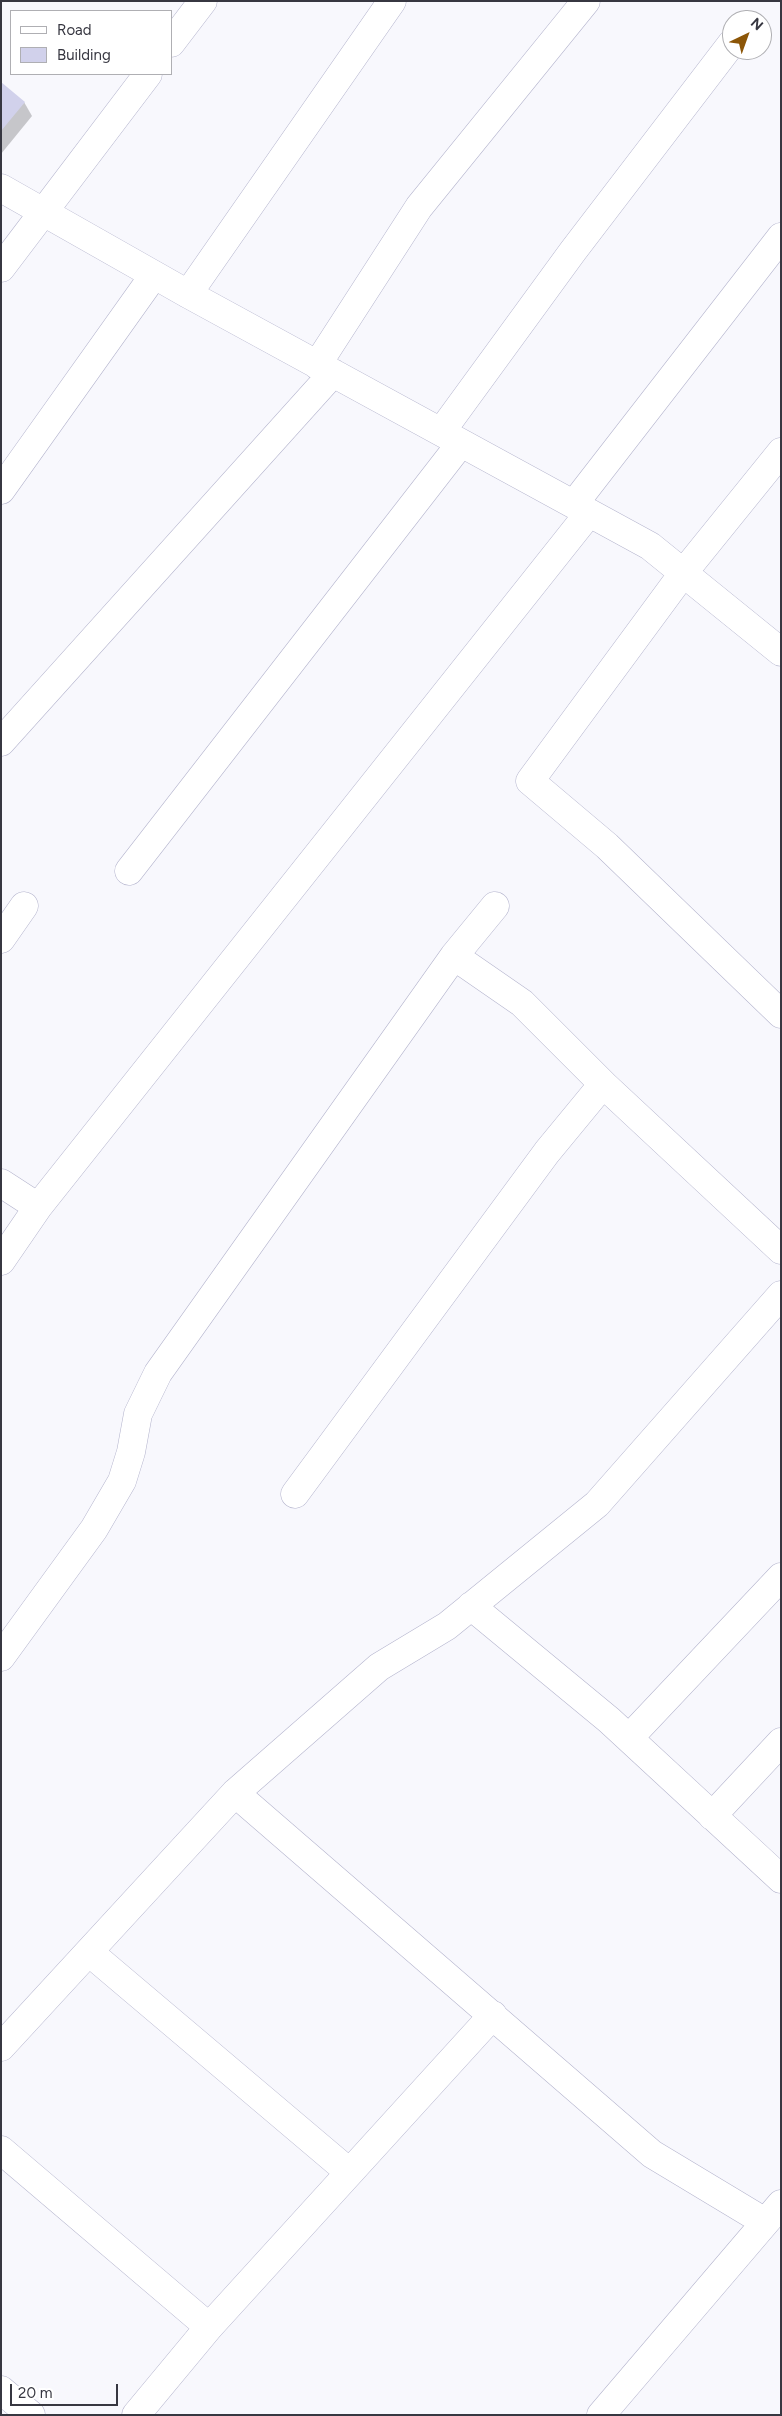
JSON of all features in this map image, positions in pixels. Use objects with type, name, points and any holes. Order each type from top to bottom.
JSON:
[{"type":"street","points":[[172,42],[203,1]]},
{"type":"street","points":[[188,294],[392,1]]},
{"type":"street","points":[[1,742],[325,369],[420,207],[586,1]]},
{"type":"street","points":[[129,871],[451,437],[574,251],[722,56]]},
{"type":"street","points":[[1,268],[42,211],[147,75]]},
{"type":"street","points":[[1,188],[188,294],[650,546],[781,652]]},
{"type":"street","points":[[1,1261],[38,1207],[582,509],[781,237]]},
{"type":"street","points":[[1,490],[154,274]]},
{"type":"street","points":[[781,452],[684,572],[530,781],[607,846],[781,1014]]},
{"type":"street","points":[[1,939],[24,906]]},
{"type":"street","points":[[1,1657],[94,1529],[122,1481],[132,1452],[138,1414],[158,1373],[454,956],[495,906]]},
{"type":"street","points":[[454,956],[522,1003],[603,1084],[781,1250]]},
{"type":"street","points":[[295,1494],[547,1152],[603,1084]]},
{"type":"street","points":[[1,1183],[38,1207]]},
{"type":"street","points":[[1,2047],[235,1793],[379,1667],[447,1626],[597,1504],[781,1295]]},
{"type":"street","points":[[628,1738],[781,1577]]},
{"type":"street","points":[[471,1606],[628,1738],[781,1879]]},
{"type":"street","points":[[712,1816],[781,1742]]},
{"type":"street","points":[[235,1793],[652,2154],[773,2213],[601,2415]]},
{"type":"street","points":[[89,1952],[349,2172]]},
{"type":"street","points":[[136,2415],[209,2327],[493,2015]]},
{"type":"street","points":[[1,2150],[209,2327]]},
{"type":"street","points":[[1,2390],[31,2415]]},
{"type":"building","points":[[1,82],[25,102],[1,131]]}]
